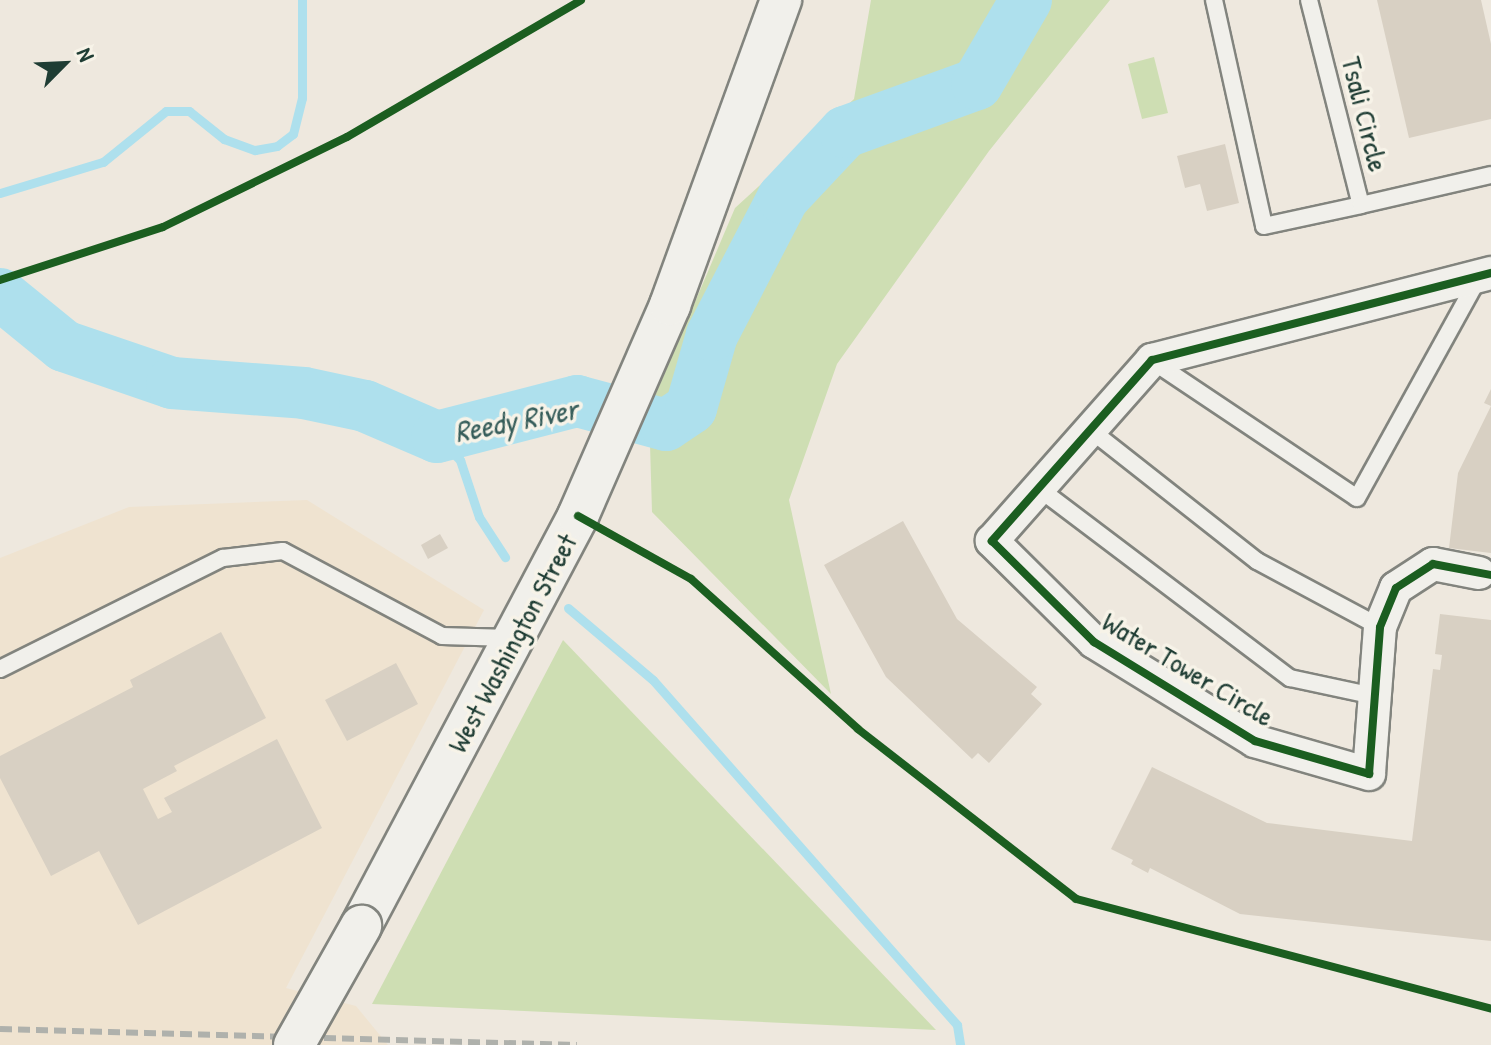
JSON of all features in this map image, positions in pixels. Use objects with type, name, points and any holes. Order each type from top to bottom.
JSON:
[{"type":"street","name":"West Washington Street","points":[[294,1045],[515,638],[597,470],[670,305],[781,0]]},
{"type":"street","points":[[1152,360],[1485,274]]},
{"type":"street","name":"Water Tower Circle","points":[[1152,360],[1087,428],[992,541],[1094,642],[1255,741],[1369,774],[1380,627],[1396,588],[1433,564],[1479,573]]},
{"type":"lane","points":[[1214,0],[1264,226],[1361,205]]},
{"type":"lane","name":"Tsali Circle","points":[[1309,0],[1361,205],[1491,175]]},
{"type":"lane","points":[[1152,360],[1357,498],[1485,274]]},
{"type":"lane","points":[[1087,428],[1257,561],[1380,627]]},
{"type":"lane","points":[[1037,487],[1290,678],[1374,696]]},
{"type":"lane","points":[[0,669],[223,558],[283,551],[442,636],[515,638]]},
{"type":"shaded area","points":[[307,500],[484,610],[286,988],[356,1006],[388,1045],[0,1045],[0,558],[129,507]]},
{"type":"green space","points":[[871,0],[1110,0],[989,151],[837,364],[789,500],[831,694],[652,512],[649,410],[735,208],[854,99]]},
{"type":"green space","points":[[1154,57],[1168,113],[1142,119],[1128,64]]},
{"type":"green space","points":[[563,640],[936,1030],[372,1004]]},
{"type":"building","points":[[1377,0],[1481,0],[1491,44],[1491,119],[1409,138]]},
{"type":"building","points":[[1225,144],[1239,203],[1207,211],[1200,184],[1185,188],[1177,156]]},
{"type":"building","points":[[1491,389],[1491,406],[1484,403]]},
{"type":"building","points":[[1491,406],[1491,553],[1449,548],[1458,473]]},
{"type":"building","points":[[903,521],[957,619],[1037,687],[1031,694],[1042,704],[989,763],[978,753],[972,759],[886,677],[824,565]]},
{"type":"building","points":[[440,534],[448,548],[428,559],[421,545]]},
{"type":"building","points":[[1440,614],[1491,620],[1491,941],[1240,914],[1150,868],[1148,873],[1131,864],[1133,860],[1111,849],[1152,767],[1267,823],[1412,841],[1433,669],[1440,670],[1442,655],[1435,654]]},
{"type":"building","points":[[221,632],[266,718],[174,766],[177,771],[143,789],[158,819],[172,812],[164,798],[277,739],[322,828],[138,925],[99,851],[51,876],[0,778],[0,756],[133,687],[130,680]]},
{"type":"building","points":[[396,663],[418,704],[347,741],[325,700]]},
{"type":"waterway","points":[[0,193],[103,162],[166,111],[189,111],[224,139],[255,150],[277,146],[293,134],[302,98],[302,0]]},
{"type":"waterway","name":"Reedy River","points":[[0,294],[64,346],[172,383],[304,393],[365,406],[437,437],[577,401],[666,425],[691,408],[712,335],[783,198],[845,132],[977,84],[1026,0]]},
{"type":"waterway","points":[[437,437],[460,460],[479,517],[505,557]]},
{"type":"waterway","points":[[568,608],[653,680],[957,1025],[960,1045]]},
{"type":"railway","points":[[0,1029],[577,1045]]},
{"type":"cycle path","points":[[0,280],[163,227],[347,137],[581,0]]},
{"type":"cycle path","points":[[1491,273],[1152,360],[992,541],[1094,642],[1255,741],[1369,774],[1380,627],[1396,588],[1433,564],[1491,575]]},
{"type":"cycle path","points":[[578,516],[691,579],[858,729],[1076,899],[1491,1009]]}]
